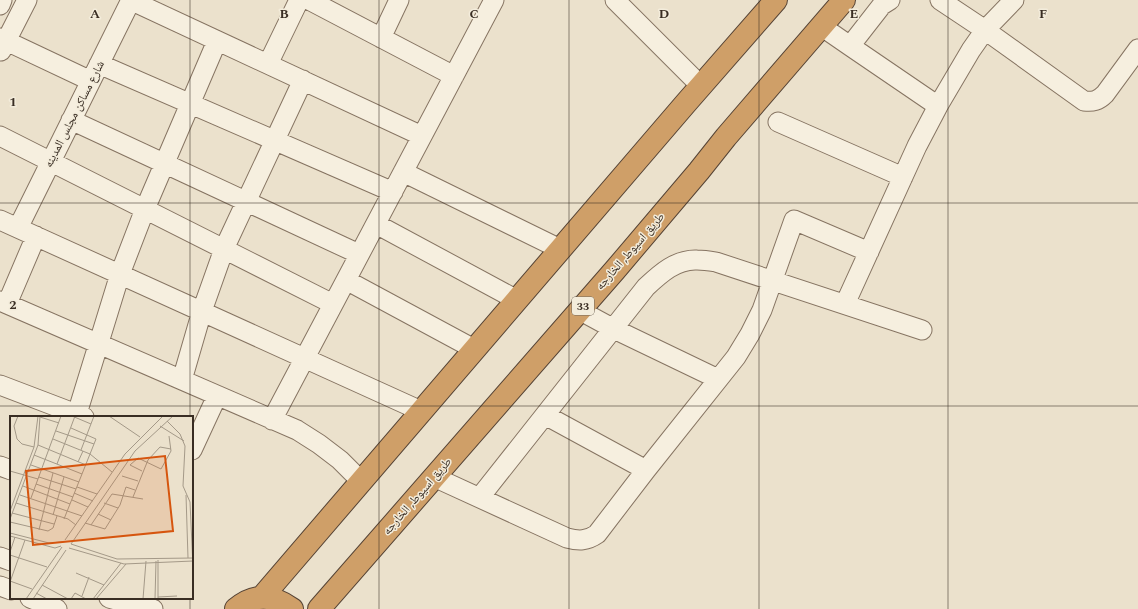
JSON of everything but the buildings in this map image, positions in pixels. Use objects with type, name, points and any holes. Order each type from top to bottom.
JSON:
[{"type":"highway","points":[[262,597],[560,249],[776,0]]},
{"type":"highway","name":"طريق اسيوط, الخارجه","points":[[318,609],[629,253],[726,137],[844,0]]},
{"type":"highway","points":[[236,609],[243,603],[262,597],[273,598],[292,609]]},
{"type":"street","points":[[0,5],[2,0]]},
{"type":"street","points":[[27,0],[2,43],[91,81]]},
{"type":"street","points":[[130,0],[422,136]]},
{"type":"street","name":"شارع مساكن مجلس المدينه","points":[[18,228],[130,0]]},
{"type":"street","points":[[268,64],[299,0]]},
{"type":"street","points":[[309,0],[454,76]]},
{"type":"street","points":[[381,38],[399,0]]},
{"type":"street","points":[[615,0],[701,86]]},
{"type":"street","points":[[850,46],[882,5],[890,0]]},
{"type":"street","points":[[940,0],[985,30],[1084,101],[1092,102],[1099,100],[1138,49]]},
{"type":"street","points":[[845,304],[917,146],[938,106],[971,50],[985,30],[1014,0]]},
{"type":"street","points":[[272,420],[454,76],[487,3]]},
{"type":"street","points":[[821,26],[938,106]]},
{"type":"street","points":[[0,386],[79,416],[98,344],[120,274],[145,209],[217,41]]},
{"type":"street","points":[[99,64],[392,192]]},
{"type":"street","points":[[182,380],[202,311],[224,249],[303,80]]},
{"type":"street","points":[[71,120],[360,254]]},
{"type":"street","points":[[778,122],[903,177]]},
{"type":"street","points":[[0,136],[333,304]]},
{"type":"street","points":[[403,172],[560,249]]},
{"type":"street","points":[[0,220],[421,411]]},
{"type":"street","points":[[434,477],[567,538],[583,540],[591,538],[597,534],[736,357],[762,310],[794,220],[869,252]]},
{"type":"street","points":[[376,224],[517,300]]},
{"type":"street","points":[[36,236],[3,302],[297,430],[340,460],[361,481]]},
{"type":"street","points":[[480,497],[646,287],[662,272],[681,262],[696,259],[716,262],[922,330]]},
{"type":"street","points":[[346,280],[474,349]]},
{"type":"street","points":[[579,310],[614,329],[718,379]]},
{"type":"street","points":[[193,448],[217,396]]},
{"type":"street","points":[[545,415],[646,470]]},
{"type":"street","points":[[0,466],[10,470]]},
{"type":"street","points":[[0,557],[10,561]]},
{"type":"street","points":[[0,586],[10,590]]},
{"type":"street","points":[[32,599],[57,609]]},
{"type":"street","points":[[112,599],[153,609]]}]
